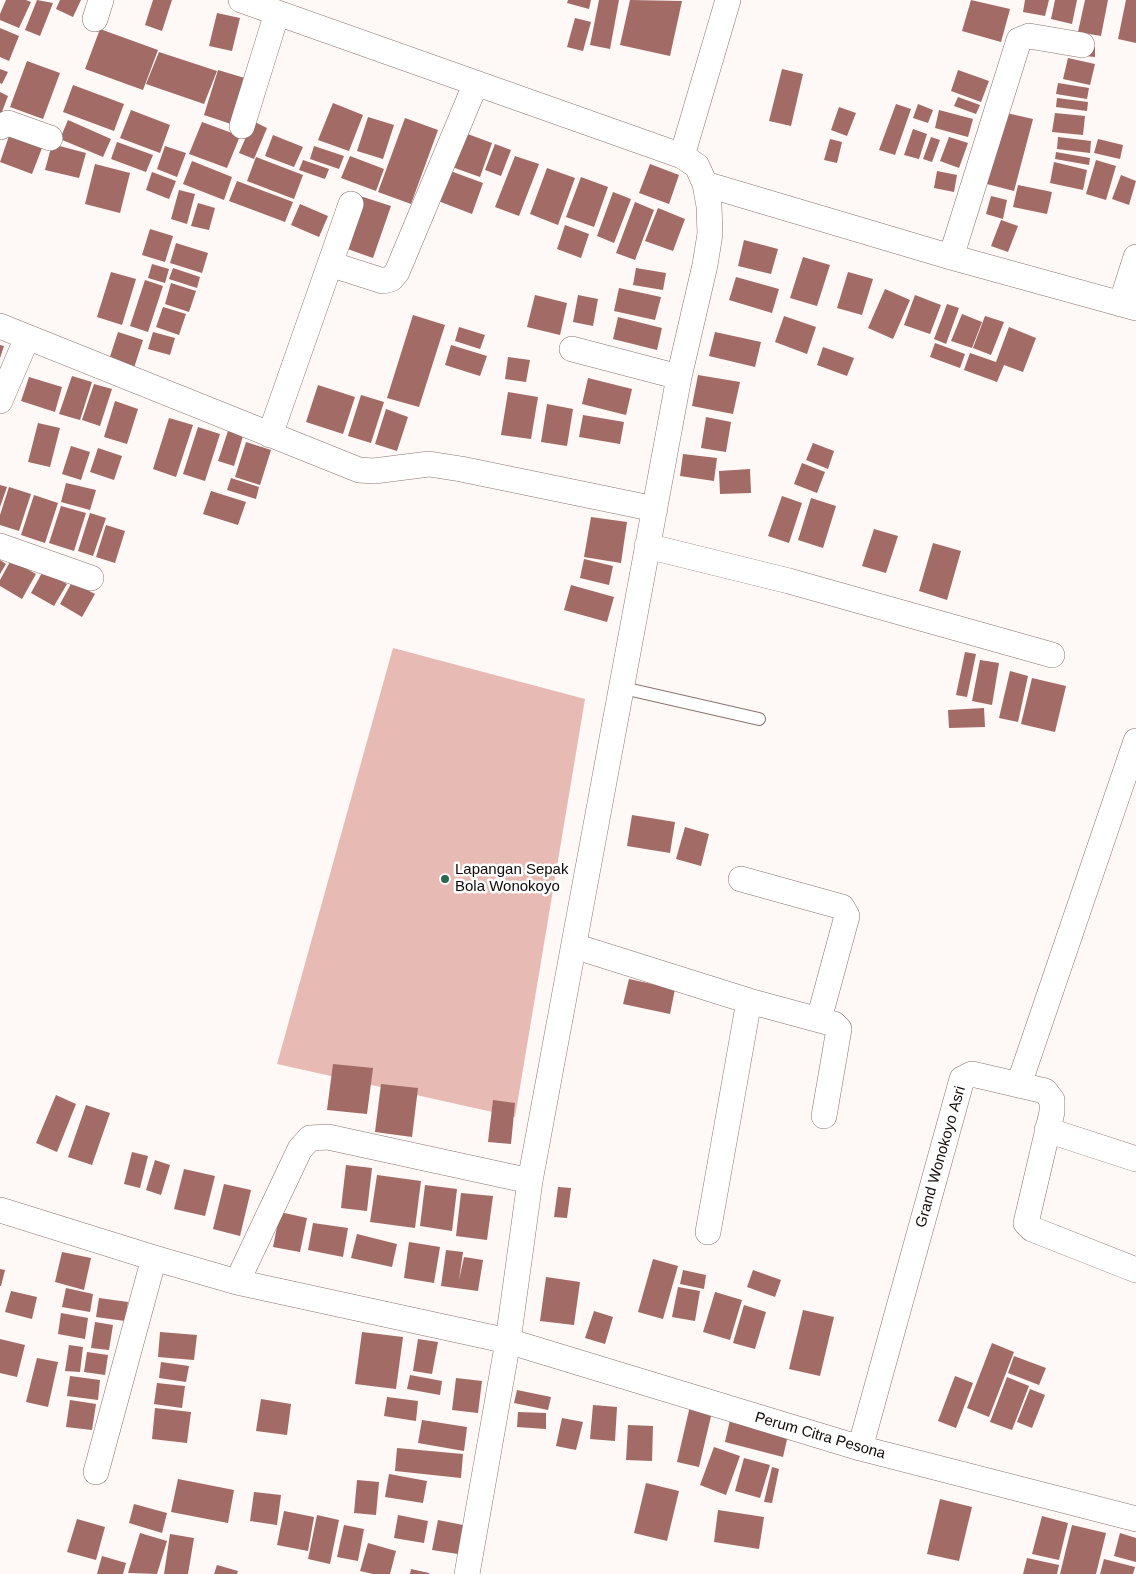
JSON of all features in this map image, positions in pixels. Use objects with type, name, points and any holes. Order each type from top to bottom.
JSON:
[{"type":"street","points":[[241,0],[682,156],[697,166],[705,184],[709,206],[710,234],[679,377],[647,546],[623,688],[530,1181],[508,1341],[466,1574]]},
{"type":"street","points":[[682,156],[728,0]]},
{"type":"street","points":[[242,126],[277,13]]},
{"type":"street","points":[[952,257],[1019,40],[1029,36],[1082,45]]},
{"type":"street","points":[[330,264],[383,281],[391,279],[397,272],[476,83]]},
{"type":"street","points":[[0,127],[8,124],[50,138]]},
{"type":"street","points":[[705,184],[952,257],[1129,306],[1136,257]]},
{"type":"street","points":[[270,435],[351,204]]},
{"type":"street","points":[[0,401],[14,332],[359,470],[374,471],[437,465],[655,509]]},
{"type":"street","points":[[572,350],[679,377]]},
{"type":"street","points":[[0,546],[91,578]]},
{"type":"street","points":[[647,546],[789,581],[1052,655]]},
{"type":"street","points":[[1019,1084],[1136,741]]},
{"type":"street","points":[[741,879],[842,907],[848,916],[819,1018]]},
{"type":"street","points":[[574,946],[748,1001],[819,1018],[834,1024],[839,1030],[824,1116]]},
{"type":"street","points":[[708,1232],[748,1001]]},
{"type":"street","name":"Grand Wonokoyo Asri","points":[[860,1448],[962,1079],[972,1074],[1045,1091],[1052,1100],[1052,1112],[1026,1222],[1032,1229],[1136,1270]]},
{"type":"street","points":[[1048,1130],[1136,1159]]},
{"type":"street","points":[[237,1282],[300,1149],[310,1138],[328,1137],[530,1181]]},
{"type":"street","name":"Perum Citra Pesona","points":[[0,1210],[237,1282],[508,1341],[860,1448],[1136,1518]]},
{"type":"street","points":[[96,1472],[154,1258]]},
{"type":"lane","points":[[623,688],[759,720]]},
{"type":"shaded area","name":"Lapangan Sepak Bola Wonokoyo","points":[[393,648],[585,699],[515,1117],[277,1064]]},
{"type":"building","points":[[6,0],[26,0],[31,2],[19,28],[0,20],[0,14]]},
{"type":"building","points":[[37,0],[53,3],[40,36],[25,30]]},
{"type":"building","points":[[60,0],[81,0],[73,17],[56,9]]},
{"type":"building","points":[[153,0],[172,0],[162,31],[145,25]]},
{"type":"building","points":[[568,0],[591,0],[589,9],[567,3]]},
{"type":"building","points":[[599,0],[619,0],[610,49],[590,45]]},
{"type":"building","points":[[630,0],[682,1],[670,56],[620,45]]},
{"type":"building","points":[[971,0],[1010,9],[1001,42],[962,31]]},
{"type":"building","points":[[1025,0],[1049,0],[1045,16],[1023,12]]},
{"type":"building","points":[[1055,0],[1077,0],[1072,24],[1051,19]]},
{"type":"building","points":[[1085,0],[1108,0],[1101,36],[1078,32]]},
{"type":"building","points":[[1126,0],[1136,0],[1136,43],[1118,39]]},
{"type":"building","points":[[217,13],[240,18],[232,51],[209,46]]},
{"type":"building","points":[[575,18],[591,22],[583,51],[567,47]]},
{"type":"building","points":[[0,28],[19,36],[9,61],[0,57]]},
{"type":"building","points":[[100,29],[158,50],[143,90],[85,69]]},
{"type":"building","points":[[1074,46],[1095,47],[1095,57],[1074,55]]},
{"type":"building","points":[[159,52],[217,71],[204,104],[146,84]]},
{"type":"building","points":[[1068,58],[1095,64],[1090,85],[1063,79]]},
{"type":"building","points":[[27,61],[60,73],[43,119],[10,107]]},
{"type":"building","points":[[0,69],[8,72],[2,84],[0,83]]},
{"type":"building","points":[[782,69],[803,74],[791,126],[769,121]]},
{"type":"building","points":[[218,70],[248,79],[234,125],[204,115]]},
{"type":"building","points":[[958,70],[989,81],[981,102],[951,91]]},
{"type":"building","points":[[1058,83],[1089,88],[1087,99],[1056,94]]},
{"type":"building","points":[[73,85],[124,104],[114,131],[63,112]]},
{"type":"building","points":[[0,92],[8,96],[0,117]]},
{"type":"building","points":[[958,97],[980,105],[976,114],[954,106]]},
{"type":"building","points":[[1057,98],[1088,102],[1087,111],[1056,107]]},
{"type":"building","points":[[333,103],[363,115],[349,151],[318,140]]},
{"type":"building","points":[[896,104],[911,109],[895,155],[879,150]]},
{"type":"building","points":[[918,104],[933,110],[928,123],[913,118]]},
{"type":"building","points":[[839,107],[856,113],[847,136],[831,130]]},
{"type":"building","points":[[131,110],[170,125],[160,153],[120,138]]},
{"type":"building","points":[[939,110],[973,119],[968,137],[935,128]]},
{"type":"building","points":[[1002,112],[1033,119],[1014,191],[983,183]]},
{"type":"building","points":[[1055,113],[1085,116],[1083,135],[1052,132]]},
{"type":"building","points":[[368,117],[394,125],[383,159],[357,151]]},
{"type":"building","points":[[405,118],[438,130],[411,204],[378,192]]},
{"type":"building","points":[[68,120],[111,139],[103,157],[60,139]]},
{"type":"building","points":[[253,121],[267,128],[254,159],[239,153]]},
{"type":"building","points":[[202,122],[240,136],[227,168],[189,154]]},
{"type":"building","points":[[913,129],[927,134],[919,159],[904,155]]},
{"type":"building","points":[[465,133],[492,143],[480,177],[452,167]]},
{"type":"building","points":[[273,135],[303,147],[294,167],[265,156]]},
{"type":"building","points":[[9,136],[42,148],[32,174],[0,162]]},
{"type":"building","points":[[931,137],[940,140],[932,162],[923,159]]},
{"type":"building","points":[[949,137],[968,143],[959,168],[940,161]]},
{"type":"building","points":[[1058,137],[1091,141],[1090,153],[1057,149]]},
{"type":"building","points":[[830,139],[842,142],[837,163],[824,160]]},
{"type":"building","points":[[1098,139],[1123,145],[1120,159],[1094,153]]},
{"type":"building","points":[[117,142],[153,155],[146,172],[111,159]]},
{"type":"building","points":[[52,144],[86,153],[79,178],[45,170]]},
{"type":"building","points":[[495,144],[511,150],[501,176],[485,170]]},
{"type":"building","points":[[165,146],[186,153],[177,177],[157,169]]},
{"type":"building","points":[[314,146],[344,156],[339,169],[310,159]]},
{"type":"building","points":[[1056,152],[1090,158],[1089,165],[1055,159]]},
{"type":"building","points":[[350,156],[384,169],[376,191],[341,178]]},
{"type":"building","points":[[515,156],[539,164],[519,216],[495,207]]},
{"type":"building","points":[[256,157],[303,175],[294,199],[247,181]]},
{"type":"building","points":[[303,160],[329,169],[325,179],[299,170]]},
{"type":"building","points":[[1096,160],[1116,166],[1106,200],[1086,194]]},
{"type":"building","points":[[192,161],[232,177],[224,200],[183,184]]},
{"type":"building","points":[[1054,162],[1087,170],[1083,190],[1050,183]]},
{"type":"building","points":[[95,164],[130,173],[120,213],[85,204]]},
{"type":"building","points":[[650,164],[679,175],[669,204],[639,193]]},
{"type":"building","points":[[547,168],[575,178],[558,225],[530,214]]},
{"type":"building","points":[[445,169],[483,183],[472,214],[433,199]]},
{"type":"building","points":[[937,171],[957,175],[954,192],[934,188]]},
{"type":"building","points":[[152,172],[176,181],[169,199],[146,190]]},
{"type":"building","points":[[1121,175],[1136,181],[1129,205],[1112,199]]},
{"type":"building","points":[[581,177],[608,187],[594,227],[566,217]]},
{"type":"building","points":[[237,181],[293,202],[285,222],[229,201]]},
{"type":"building","points":[[1018,185],[1052,192],[1047,214],[1013,207]]},
{"type":"building","points":[[179,190],[195,194],[187,224],[171,219]]},
{"type":"building","points":[[613,192],[631,199],[614,243],[597,236]]},
{"type":"building","points":[[360,196],[391,206],[373,258],[342,247]]},
{"type":"building","points":[[991,196],[1007,200],[1003,219],[986,214]]},
{"type":"building","points":[[635,202],[654,210],[635,260],[616,253]]},
{"type":"building","points":[[198,203],[215,208],[209,230],[191,226]]},
{"type":"building","points":[[300,204],[328,216],[319,237],[291,225]]},
{"type":"building","points":[[658,208],[685,219],[673,251],[645,241]]},
{"type":"building","points":[[1001,220],[1018,226],[1008,252],[991,246]]},
{"type":"building","points":[[565,225],[589,234],[581,258],[557,249]]},
{"type":"building","points":[[150,229],[173,236],[165,262],[142,255]]},
{"type":"building","points":[[744,240],[778,249],[771,274],[738,266]]},
{"type":"building","points":[[176,243],[208,253],[202,273],[170,263]]},
{"type":"building","points":[[803,257],[830,265],[817,306],[790,298]]},
{"type":"building","points":[[152,264],[169,269],[165,283],[148,278]]},
{"type":"building","points":[[173,268],[200,277],[197,288],[169,279]]},
{"type":"building","points":[[636,268],[666,273],[663,290],[633,285]]},
{"type":"building","points":[[111,272],[136,279],[122,325],[97,317]]},
{"type":"building","points":[[848,272],[873,279],[862,315],[837,308]]},
{"type":"building","points":[[736,277],[779,289],[772,313],[729,300]]},
{"type":"building","points":[[145,280],[163,286],[148,332],[130,326]]},
{"type":"building","points":[[171,283],[196,291],[189,312],[165,304]]},
{"type":"building","points":[[619,288],[661,297],[655,320],[614,311]]},
{"type":"building","points":[[885,289],[910,300],[893,339],[868,328]]},
{"type":"building","points":[[535,295],[567,303],[560,335],[527,327]]},
{"type":"building","points":[[578,295],[598,299],[593,326],[573,322]]},
{"type":"building","points":[[915,295],[941,305],[930,334],[904,325]]},
{"type":"building","points":[[947,304],[959,308],[946,344],[934,339]]},
{"type":"building","points":[[163,307],[186,314],[179,335],[156,327]]},
{"type":"building","points":[[962,314],[982,322],[972,348],[951,341]]},
{"type":"building","points":[[413,315],[445,325],[419,407],[387,398]]},
{"type":"building","points":[[784,316],[816,327],[807,354],[775,342]]},
{"type":"building","points":[[985,316],[1004,322],[991,355],[973,348]]},
{"type":"building","points":[[618,317],[662,328],[657,350],[613,339]]},
{"type":"building","points":[[459,327],[485,335],[480,349],[455,341]]},
{"type":"building","points":[[1009,327],[1036,338],[1023,372],[1004,365],[997,382],[964,370],[970,353],[996,362]]},
{"type":"building","points":[[118,332],[143,340],[132,374],[107,366]]},
{"type":"building","points":[[153,332],[175,338],[170,355],[148,349]]},
{"type":"building","points":[[715,332],[761,342],[755,367],[709,356]]},
{"type":"building","points":[[935,343],[965,354],[960,368],[930,357]]},
{"type":"building","points":[[0,345],[4,346],[0,358]]},
{"type":"building","points":[[451,345],[487,356],[480,376],[445,365]]},
{"type":"building","points":[[823,347],[854,358],[847,376],[817,365]]},
{"type":"building","points":[[508,357],[530,360],[526,382],[505,379]]},
{"type":"building","points":[[698,375],[740,382],[733,414],[692,406]]},
{"type":"building","points":[[72,376],[92,382],[80,420],[59,414]]},
{"type":"building","points":[[29,377],[62,387],[55,412],[21,401]]},
{"type":"building","points":[[588,378],[632,389],[626,415],[582,404]]},
{"type":"building","points":[[94,384],[112,389],[100,426],[82,420]]},
{"type":"building","points":[[318,385],[355,397],[343,434],[306,422]]},
{"type":"building","points":[[508,392],[538,397],[531,439],[501,435]]},
{"type":"building","points":[[361,395],[384,402],[371,443],[348,436]]},
{"type":"building","points":[[115,401],[138,409],[127,444],[104,437]]},
{"type":"building","points":[[547,404],[573,409],[567,446],[541,442]]},
{"type":"building","points":[[386,409],[408,417],[397,451],[375,444]]},
{"type":"building","points":[[583,415],[624,422],[620,444],[579,437]]},
{"type":"building","points":[[706,417],[731,422],[726,452],[701,448]]},
{"type":"building","points":[[169,418],[193,425],[176,477],[153,469]]},
{"type":"building","points":[[38,423],[60,428],[50,467],[28,462]]},
{"type":"building","points":[[198,427],[220,434],[205,481],[183,474]]},
{"type":"building","points":[[228,431],[243,436],[234,466],[218,461]]},
{"type":"building","points":[[246,442],[271,450],[260,485],[235,477]]},
{"type":"building","points":[[813,443],[834,451],[828,469],[806,460]]},
{"type":"building","points":[[71,446],[90,452],[81,480],[62,474]]},
{"type":"building","points":[[98,448],[122,456],[114,480],[90,472]]},
{"type":"building","points":[[683,454],[717,458],[714,481],[680,476]]},
{"type":"building","points":[[802,463],[825,472],[817,493],[794,484]]},
{"type":"building","points":[[750,469],[751,493],[720,494],[719,471]]},
{"type":"building","points":[[231,478],[259,487],[256,499],[227,490]]},
{"type":"building","points":[[66,483],[96,490],[90,510],[61,502]]},
{"type":"building","points":[[0,485],[7,487],[0,507]]},
{"type":"building","points":[[9,487],[31,494],[19,531],[0,525],[0,515]]},
{"type":"building","points":[[211,491],[246,502],[238,525],[203,514]]},
{"type":"building","points":[[34,495],[58,503],[45,543],[21,535]]},
{"type":"building","points":[[782,496],[802,503],[789,543],[768,536]]},
{"type":"building","points":[[811,498],[836,506],[823,548],[798,540]]},
{"type":"building","points":[[61,506],[86,513],[74,551],[49,543]]},
{"type":"building","points":[[90,513],[106,518],[93,556],[78,551]]},
{"type":"building","points":[[591,517],[627,522],[621,563],[584,557]]},
{"type":"building","points":[[106,525],[125,531],[115,563],[96,557]]},
{"type":"building","points":[[874,529],[898,536],[886,573],[862,566]]},
{"type":"building","points":[[933,543],[961,551],[947,600],[919,591]]},
{"type":"building","points":[[584,559],[613,566],[609,585],[580,578]]},
{"type":"building","points":[[0,560],[6,564],[0,574]]},
{"type":"building","points":[[11,560],[36,574],[22,599],[0,586],[0,580]]},
{"type":"building","points":[[43,571],[67,584],[54,606],[31,593]]},
{"type":"building","points":[[72,582],[95,594],[82,617],[60,604]]},
{"type":"building","points":[[571,585],[614,597],[607,622],[564,610]]},
{"type":"building","points":[[965,652],[976,654],[967,697],[956,695]]},
{"type":"building","points":[[980,660],[999,663],[992,705],[972,701]]},
{"type":"building","points":[[1010,671],[1028,676],[1018,722],[999,718]]},
{"type":"building","points":[[1032,678],[1066,686],[1055,732],[1021,724]]},
{"type":"building","points":[[984,708],[985,727],[949,728],[948,710]]},
{"type":"building","points":[[632,815],[675,822],[670,853],[627,846]]},
{"type":"building","points":[[685,827],[709,834],[701,866],[676,859]]},
{"type":"building","points":[[629,979],[675,989],[670,1014],[623,1004]]},
{"type":"building","points":[[333,1064],[373,1068],[367,1114],[327,1110]]},
{"type":"building","points":[[381,1084],[418,1088],[412,1137],[375,1132]]},
{"type":"building","points":[[56,1095],[76,1104],[57,1152],[36,1143]]},
{"type":"building","points":[[493,1100],[515,1103],[511,1144],[488,1142]]},
{"type":"building","points":[[86,1105],[110,1113],[92,1165],[68,1157]]},
{"type":"building","points":[[132,1152],[148,1156],[140,1188],[124,1184]]},
{"type":"building","points":[[155,1160],[170,1165],[161,1195],[146,1190]]},
{"type":"building","points":[[346,1165],[372,1168],[367,1211],[341,1208]]},
{"type":"building","points":[[184,1169],[215,1176],[205,1216],[174,1209]]},
{"type":"building","points":[[377,1175],[421,1181],[415,1228],[370,1222]]},
{"type":"building","points":[[224,1184],[251,1190],[240,1236],[213,1229]]},
{"type":"building","points":[[425,1185],[457,1189],[452,1231],[420,1226]]},
{"type":"building","points":[[558,1187],[571,1188],[567,1218],[554,1217]]},
{"type":"building","points":[[461,1193],[493,1196],[487,1240],[456,1236]]},
{"type":"building","points":[[280,1212],[307,1218],[300,1252],[273,1247]]},
{"type":"building","points":[[313,1223],[348,1228],[343,1257],[308,1250]]},
{"type":"building","points":[[357,1234],[397,1244],[392,1267],[351,1258]]},
{"type":"building","points":[[409,1242],[440,1247],[434,1283],[404,1278]]},
{"type":"building","points":[[446,1250],[463,1252],[459,1280],[464,1257],[483,1260],[478,1291],[441,1286]]},
{"type":"building","points":[[62,1252],[91,1258],[84,1290],[55,1282]]},
{"type":"building","points":[[653,1259],[678,1266],[663,1319],[638,1312]]},
{"type":"building","points":[[0,1269],[5,1270],[1,1286],[0,1286]]},
{"type":"building","points":[[683,1270],[706,1275],[704,1289],[680,1284]]},
{"type":"building","points":[[753,1270],[781,1280],[775,1297],[747,1287]]},
{"type":"building","points":[[546,1277],[580,1282],[574,1325],[540,1321]]},
{"type":"building","points":[[678,1287],[700,1291],[695,1321],[672,1317]]},
{"type":"building","points":[[66,1288],[93,1294],[90,1312],[62,1307]]},
{"type":"building","points":[[11,1291],[37,1297],[32,1319],[5,1312]]},
{"type":"building","points":[[715,1292],[742,1300],[730,1340],[703,1332]]},
{"type":"building","points":[[99,1298],[128,1302],[125,1321],[96,1317]]},
{"type":"building","points":[[744,1305],[766,1312],[755,1349],[733,1343]]},
{"type":"building","points":[[803,1310],[834,1317],[820,1376],[789,1369]]},
{"type":"building","points":[[594,1311],[613,1317],[605,1344],[585,1338]]},
{"type":"building","points":[[61,1313],[88,1318],[85,1339],[58,1334]]},
{"type":"building","points":[[95,1322],[113,1325],[109,1350],[91,1348]]},
{"type":"building","points":[[160,1332],[197,1335],[194,1360],[158,1357]]},
{"type":"building","points":[[362,1332],[403,1337],[396,1389],[355,1384]]},
{"type":"building","points":[[0,1339],[25,1345],[17,1377],[0,1373]]},
{"type":"building","points":[[418,1339],[438,1342],[432,1374],[413,1371]]},
{"type":"building","points":[[992,1343],[1014,1352],[989,1417],[967,1408]]},
{"type":"building","points":[[69,1345],[83,1347],[80,1372],[65,1371]]},
{"type":"building","points":[[87,1352],[108,1355],[105,1375],[84,1372]]},
{"type":"building","points":[[1014,1356],[1046,1368],[1039,1385],[1008,1373]]},
{"type":"building","points":[[37,1358],[58,1362],[48,1407],[26,1402]]},
{"type":"building","points":[[161,1362],[189,1366],[186,1382],[159,1378]]},
{"type":"building","points":[[410,1375],[442,1381],[440,1395],[407,1389]]},
{"type":"building","points":[[70,1376],[100,1380],[98,1400],[67,1396]]},
{"type":"building","points":[[955,1376],[973,1383],[956,1428],[938,1421]]},
{"type":"building","points":[[1007,1377],[1029,1386],[1012,1430],[990,1422]]},
{"type":"building","points":[[456,1378],[482,1381],[478,1413],[452,1410]]},
{"type":"building","points":[[157,1383],[185,1386],[182,1408],[154,1404]]},
{"type":"building","points":[[1030,1389],[1045,1395],[1032,1428],[1017,1422]]},
{"type":"building","points":[[517,1390],[551,1397],[548,1410],[514,1403]]},
{"type":"building","points":[[387,1397],[418,1401],[416,1421],[384,1416]]},
{"type":"building","points":[[261,1399],[291,1404],[287,1435],[256,1431]]},
{"type":"building","points":[[70,1400],[96,1404],[92,1430],[66,1427]]},
{"type":"building","points":[[593,1405],[617,1407],[615,1441],[590,1439]]},
{"type":"building","points":[[690,1406],[712,1412],[699,1467],[677,1462]]},
{"type":"building","points":[[155,1408],[191,1412],[187,1443],[152,1439]]},
{"type":"building","points":[[518,1412],[546,1413],[546,1429],[517,1427]]},
{"type":"building","points":[[562,1418],[583,1422],[576,1450],[556,1446]]},
{"type":"building","points":[[422,1420],[467,1427],[464,1451],[418,1443]]},
{"type":"building","points":[[730,1420],[788,1435],[783,1457],[725,1442]]},
{"type":"building","points":[[628,1425],[653,1426],[652,1461],[626,1460]]},
{"type":"building","points":[[714,1447],[740,1456],[726,1495],[700,1485]]},
{"type":"building","points":[[397,1448],[463,1454],[461,1478],[395,1471]]},
{"type":"building","points":[[744,1458],[770,1465],[760,1498],[735,1491]]},
{"type":"building","points":[[772,1467],[779,1469],[772,1503],[764,1502]]},
{"type":"building","points":[[389,1474],[427,1481],[423,1503],[385,1497]]},
{"type":"building","points":[[178,1479],[234,1490],[228,1523],[171,1512]]},
{"type":"building","points":[[357,1480],[379,1482],[376,1515],[354,1513]]},
{"type":"building","points":[[646,1483],[679,1491],[667,1541],[634,1533]]},
{"type":"building","points":[[254,1492],[281,1495],[277,1525],[250,1521]]},
{"type":"building","points":[[940,1499],[972,1507],[959,1561],[927,1554]]},
{"type":"building","points":[[134,1504],[167,1513],[162,1533],[129,1523]]},
{"type":"building","points":[[718,1510],[764,1517],[759,1549],[714,1542]]},
{"type":"building","points":[[284,1511],[314,1517],[308,1551],[277,1545]]},
{"type":"building","points":[[317,1515],[339,1520],[330,1564],[308,1559]]},
{"type":"building","points":[[398,1515],[428,1521],[424,1543],[394,1538]]},
{"type":"building","points":[[1042,1516],[1068,1523],[1059,1560],[1032,1554]]},
{"type":"building","points":[[77,1519],[105,1527],[96,1560],[67,1552]]},
{"type":"building","points":[[438,1520],[463,1525],[458,1554],[432,1550]]},
{"type":"building","points":[[344,1525],[364,1529],[358,1561],[337,1557]]},
{"type":"building","points":[[1072,1525],[1106,1533],[1096,1574],[1060,1574]]},
{"type":"building","points":[[140,1533],[167,1541],[157,1574],[128,1573]]},
{"type":"building","points":[[1120,1533],[1136,1538],[1136,1562],[1114,1556]]},
{"type":"building","points":[[170,1534],[194,1538],[188,1574],[164,1574]]},
{"type":"building","points":[[368,1543],[396,1551],[390,1574],[373,1574],[360,1571]]},
{"type":"building","points":[[102,1556],[126,1563],[123,1574],[97,1574]]},
{"type":"building","points":[[1027,1558],[1059,1565],[1057,1574],[1023,1574]]},
{"type":"building","points":[[1104,1559],[1135,1567],[1133,1574],[1100,1574]]},
{"type":"building","points":[[217,1565],[238,1571],[237,1574],[214,1574]]},
{"type":"building","points":[[411,1569],[429,1573],[429,1574],[410,1574]]},
{"type":"place","name":"Lapangan Sepak Bola Wonokoyo","points":[[445,879]]}]
